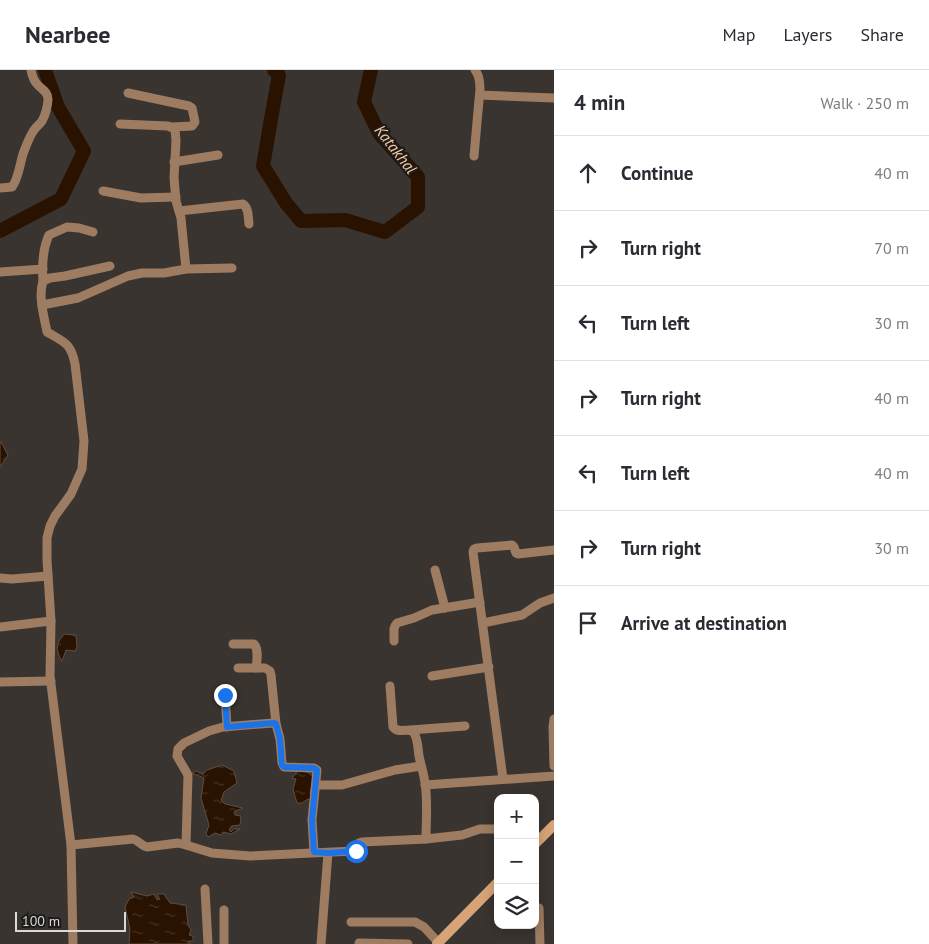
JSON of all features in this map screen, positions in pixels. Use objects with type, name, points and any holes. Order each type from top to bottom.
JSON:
[{"type":"street","points":[[0,188],[12,187],[16,183],[24,152],[35,128],[43,119],[47,106],[47,94],[36,84],[31,70]]},
{"type":"street","points":[[474,156],[480,95],[479,79],[475,70]]},
{"type":"street","points":[[120,124],[172,127],[192,126],[194,124],[192,108],[189,106],[128,93]]},
{"type":"street","points":[[480,95],[554,98]]},
{"type":"street","points":[[172,127],[176,133],[174,162],[176,197],[186,270]]},
{"type":"street","points":[[174,162],[218,155]]},
{"type":"street","points":[[103,191],[141,198],[176,197]]},
{"type":"street","points":[[179,211],[243,204],[247,209],[249,224]]},
{"type":"street","points":[[73,944],[71,845],[50,681],[51,621],[47,560],[49,532],[55,516],[71,494],[82,469],[84,441],[73,353],[67,344],[47,332],[41,287],[43,281],[42,264],[49,236],[67,227],[93,232]]},
{"type":"street","points":[[43,281],[110,266]]},
{"type":"street","points":[[42,305],[78,298],[128,276],[142,273],[232,268]]},
{"type":"street","points":[[0,272],[43,269]]},
{"type":"street","points":[[503,779],[472,552],[477,548],[512,545],[518,554],[554,550]]},
{"type":"street","points":[[435,570],[444,608]]},
{"type":"street","points":[[0,578],[12,580],[48,576]]},
{"type":"street","points":[[483,623],[522,615],[540,603],[554,598]]},
{"type":"street","points":[[394,641],[394,626],[397,623],[427,612],[480,602]]},
{"type":"street","points":[[0,627],[51,621]]},
{"type":"street","points":[[233,644],[254,644],[256,646],[256,668]]},
{"type":"street","points":[[432,676],[489,667]]},
{"type":"street","points":[[238,668],[265,668],[270,671],[282,765],[284,767],[314,768],[317,770],[312,820],[314,852]]},
{"type":"street","points":[[0,682],[50,681]]},
{"type":"street","points":[[390,686],[393,727],[395,730],[465,726]]},
{"type":"street","points":[[225,695],[227,727]]},
{"type":"street","points":[[554,719],[552,727],[554,766]]},
{"type":"street","points":[[186,845],[188,775],[177,756],[178,749],[184,742],[227,727],[276,724]]},
{"type":"street","points":[[410,730],[416,738],[425,785],[426,839]]},
{"type":"street","points":[[316,785],[342,785],[395,770],[421,766]]},
{"type":"street","points":[[425,785],[554,776]]},
{"type":"street","points":[[539,839],[554,825]]},
{"type":"street","points":[[71,845],[133,839],[139,840],[147,847],[178,843],[212,853],[265,856],[356,851],[359,843],[362,842],[426,839],[462,835],[487,828],[494,829]]},
{"type":"street","points":[[321,944],[328,853]]},
{"type":"street","points":[[351,922],[415,922],[427,930],[438,943],[496,884]]},
{"type":"street","points":[[205,889],[208,944]]},
{"type":"street","points":[[539,908],[540,944]]},
{"type":"street","points":[[224,910],[224,944]]},
{"type":"street","points":[[359,943],[408,944]]},
{"type":"water","points":[[0,442],[8,455],[0,467]]},
{"type":"water","points":[[65,634],[76,635],[77,647],[75,651],[66,650],[62,661],[58,646]]},
{"type":"water","points":[[222,765],[234,771],[237,783],[224,792],[221,800],[225,804],[243,808],[234,812],[235,815],[241,816],[240,825],[232,826],[229,830],[231,832],[234,829],[240,829],[231,834],[223,832],[221,835],[215,833],[208,837],[206,834],[209,825],[201,798],[204,778],[192,773],[196,771],[203,774],[207,770]]},
{"type":"water","points":[[298,771],[307,772],[314,777],[310,793],[312,801],[308,799],[302,803],[297,803],[293,789],[296,779],[292,778]]},
{"type":"water","points":[[131,892],[147,896],[154,894],[157,900],[160,899],[157,894],[164,894],[170,903],[186,905],[188,925],[191,930],[189,935],[193,936],[193,941],[188,941],[190,944],[129,944],[130,929],[125,907],[129,899],[134,897]]},
{"type":"waterway","name":"Katakhal","points":[[0,231],[61,199],[84,151],[58,107],[45,70]]},
{"type":"waterway","name":"Katakhal","points":[[274,70],[279,75],[263,166],[286,203],[301,221],[345,220],[385,232],[418,207],[418,177],[379,133],[364,102],[371,70]]},
{"type":"route","points":[[225,695],[227,727],[274,723],[276,724],[280,739],[282,765],[284,767],[314,768],[317,770],[312,820],[314,852],[356,851]]}]
